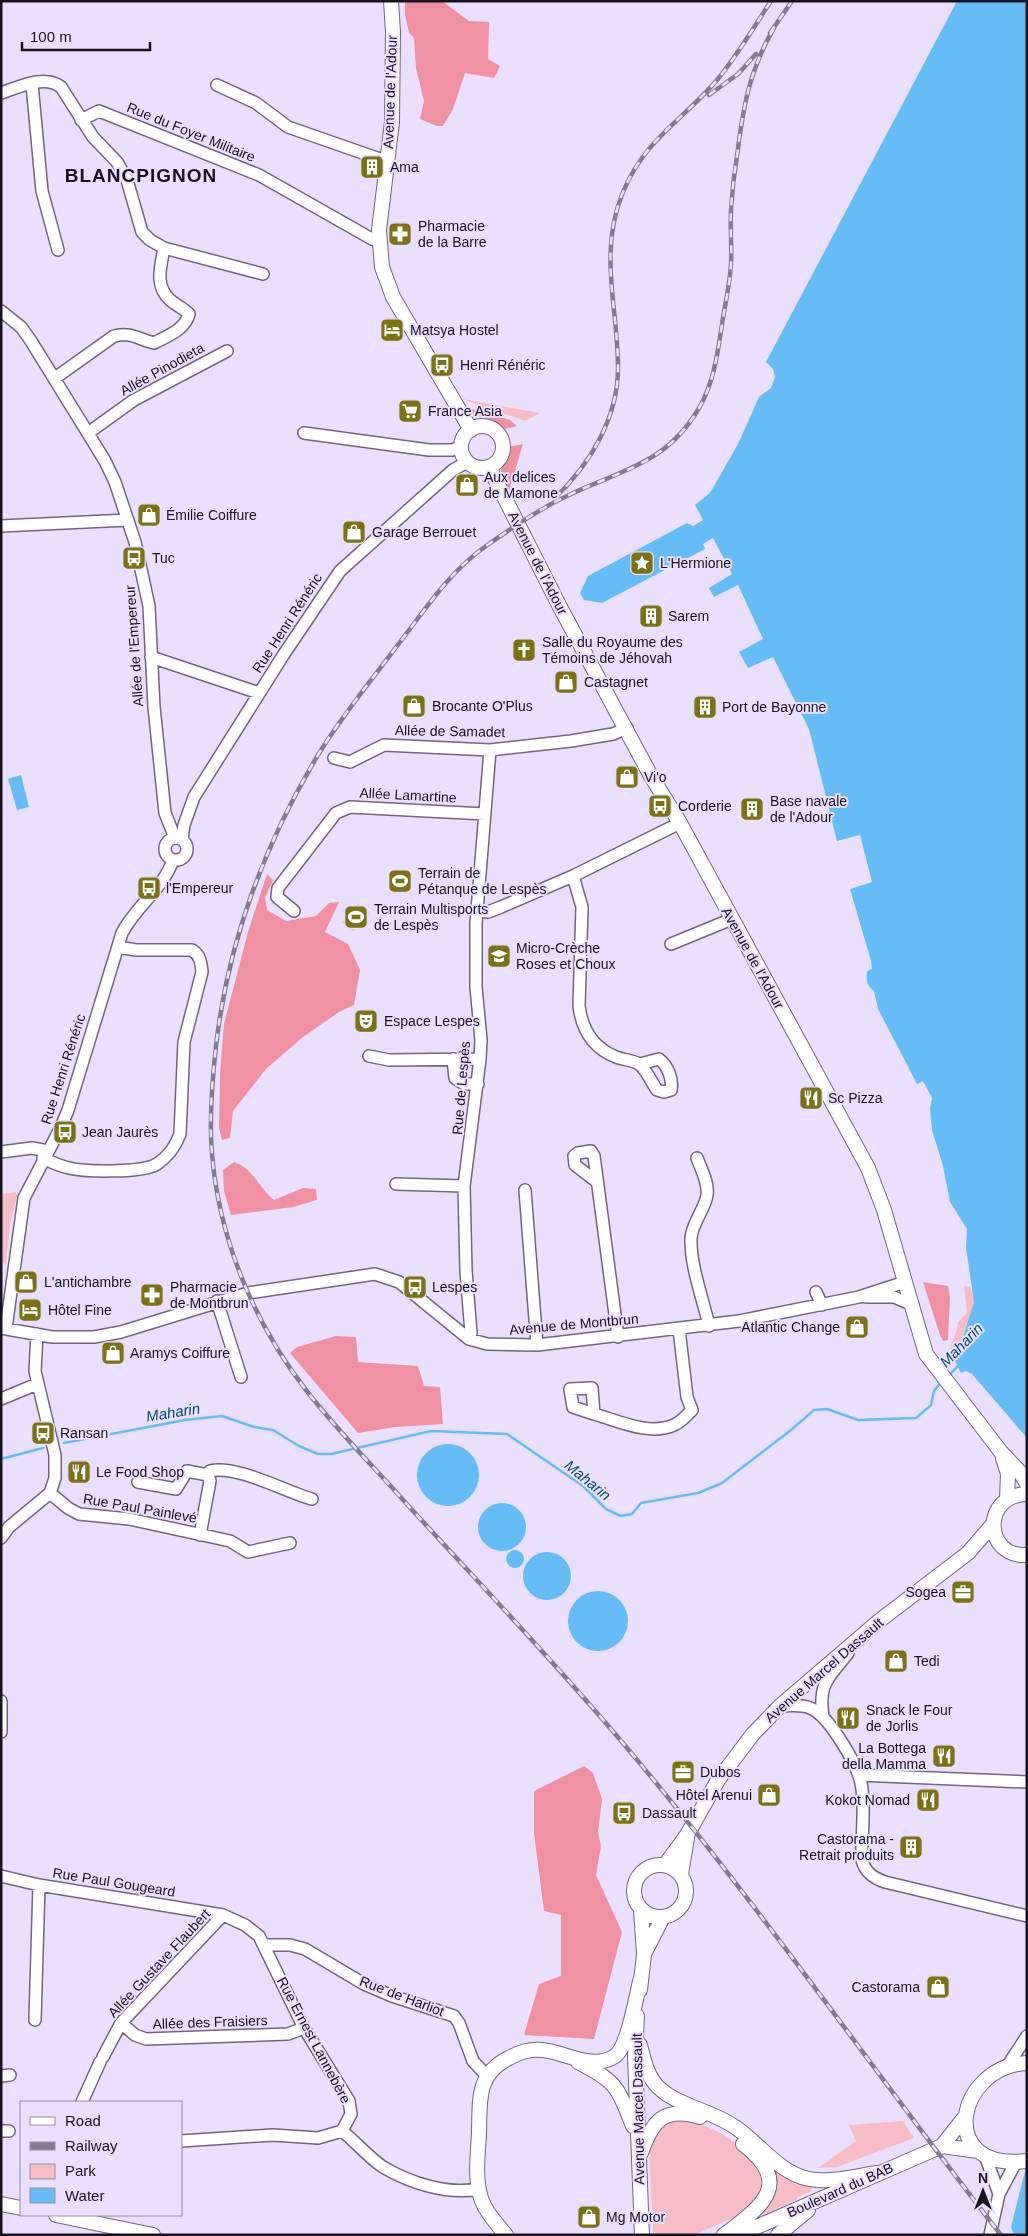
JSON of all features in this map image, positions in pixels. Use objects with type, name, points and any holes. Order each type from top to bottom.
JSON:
[{"type":"main road","name":"Avenue de l'Adour","points":[[390,1],[393,32],[392,122],[379,241],[382,267],[393,297],[471,430]]},
{"type":"main road","points":[[477,427],[489,428],[501,439],[501,455],[489,467],[479,468],[467,462],[463,455],[461,447],[464,437],[471,430],[477,427]]},
{"type":"main road","name":"Avenue de l'Adour","points":[[489,467],[557,600],[651,776],[680,823],[868,1168],[884,1210],[926,1354],[1001,1452],[1020,1472],[1027,1484]]},
{"type":"main road","name":"Avenue de l'Adour","points":[[1001,1452],[1008,1474],[1007,1499]]},
{"type":"main road","points":[[1007,1499],[1020,1494],[1027,1494]]},
{"type":"main road","name":"Avenue Marcel Dassault","points":[[665,1865],[689,1831],[718,1780],[753,1734],[804,1684],[860,1637],[968,1553],[993,1524],[997,1510],[1007,1499]]},
{"type":"main road","points":[[993,1524],[997,1539],[1002,1546],[1016,1554],[1027,1555]]},
{"type":"main road","name":"Avenue Marcel Dassault","points":[[968,1553],[1002,1546]]},
{"type":"main road","name":"Avenue Marcel Dassault","points":[[681,1874],[689,1831]]},
{"type":"main road","points":[[665,1865],[681,1874],[686,1885],[685,1900],[676,1913],[663,1918],[655,1917],[640,1909],[634,1894],[637,1879],[645,1869],[652,1866],[665,1865]]},
{"type":"main road","name":"Avenue Marcel Dassault","points":[[640,1909],[644,1954],[640,1981],[635,2056],[642,2235]]},
{"type":"main road","name":"Avenue Marcel Dassault","points":[[644,1954],[663,1918]]},
{"type":"main road","points":[[506,2235],[489,2214],[482,2201],[479,2189],[477,2170],[480,2094],[486,2075],[505,2060],[528,2050],[543,2050],[591,2061],[604,2061],[617,2055],[624,2044],[640,1981]]},
{"type":"main road","points":[[636,2030],[646,2068],[656,2085],[680,2102],[703,2110],[734,2126],[781,2166],[796,2175],[821,2180],[878,2173]]},
{"type":"main road","points":[[569,2057],[612,2082],[621,2095],[637,2137]]},
{"type":"main road","name":"Boulevard du BAB","points":[[738,2235],[942,2146],[964,2118],[974,2093],[983,2082],[1006,2068],[1027,2063]]},
{"type":"main road","points":[[638,2163],[653,2125],[670,2114],[687,2114],[709,2120],[728,2131],[746,2146],[767,2171],[769,2190],[761,2206],[724,2235]]},
{"type":"main road","points":[[964,2118],[969,2138],[982,2154]]},
{"type":"main road","points":[[942,2146],[1021,2162]]},
{"type":"main road","points":[[778,2235],[821,2199]]},
{"type":"main road","points":[[1,2204],[20,2208]]},
{"type":"main road","points":[[61,2216],[153,2235]]},
{"type":"street","points":[[1,93],[43,81],[56,83],[61,87],[93,137],[117,162],[127,180],[142,232],[150,240],[164,248],[263,274]]},
{"type":"street","points":[[32,84],[42,191],[58,250]]},
{"type":"street","points":[[217,85],[256,103],[288,127],[377,158],[388,160]]},
{"type":"street","name":"Rue du Foyer Militaire","points":[[81,120],[99,111],[259,175],[372,239],[379,241]]},
{"type":"street","points":[[55,378],[114,336],[136,335],[144,341],[154,343],[182,327],[188,320],[189,314],[170,300],[161,288],[159,278],[164,248]]},
{"type":"street","name":"Allée de l'Empereur","points":[[1,311],[21,327],[55,378],[108,468],[128,520],[146,586],[151,630],[151,657],[158,748],[165,813],[178,838]]},
{"type":"street","name":"Allée Pinodieta","points":[[88,433],[134,400],[227,351]]},
{"type":"street","points":[[304,432],[429,450],[452,450],[461,447]]},
{"type":"street","name":"Rue Henri Rénéric","points":[[178,838],[194,797],[259,693],[340,571],[453,470],[467,462]]},
{"type":"street","points":[[1,526],[128,520]]},
{"type":"street","points":[[151,657],[259,693]]},
{"type":"street","name":"Allée de Samadet","points":[[334,758],[350,762],[384,745],[490,750],[571,741],[613,734],[627,728]]},
{"type":"street","name":"Rue de Lespès","points":[[469,1339],[464,1186],[480,1059],[481,1040],[476,987],[477,911],[490,750]]},
{"type":"street","name":"Allée Lamartine","points":[[294,911],[277,897],[278,888],[336,813],[350,807],[485,814]]},
{"type":"street","points":[[477,911],[488,912],[573,876],[680,823]]},
{"type":"street","points":[[178,838],[187,845],[186,856],[180,860],[172,860],[167,855],[165,848],[168,841],[178,838]]},
{"type":"street","name":"Rue Henri Rénéric","points":[[4,1328],[6,1275],[24,1198],[68,1110],[118,947],[127,924],[162,882],[172,860]]},
{"type":"street","points":[[573,876],[582,907],[579,1006],[581,1022],[588,1036],[600,1048],[615,1057],[640,1064]]},
{"type":"street","points":[[671,944],[732,919]]},
{"type":"street","points":[[1,1152],[32,1148],[69,1168],[92,1171],[142,1169],[156,1165],[175,1148],[180,1134],[184,1042],[202,972],[201,961],[192,950],[136,950],[118,947]]},
{"type":"street","points":[[370,1056],[389,1060],[480,1059]]},
{"type":"street","points":[[452,1059],[455,1078],[464,1084],[478,1084]]},
{"type":"street","points":[[697,1158],[705,1182],[707,1196],[691,1237],[692,1251],[709,1326]]},
{"type":"street","points":[[597,1182],[618,1337]]},
{"type":"street","points":[[396,1184],[464,1186]]},
{"type":"street","points":[[525,1190],[537,1345]]},
{"type":"street","name":"Avenue de Montbrun","points":[[4,1328],[52,1337],[94,1338],[121,1332],[217,1301],[257,1291],[375,1274],[399,1282],[469,1339],[487,1344],[537,1345],[709,1326],[859,1297],[906,1282]]},
{"type":"street","points":[[816,1292],[822,1305]]},
{"type":"street","points":[[859,1297],[894,1297],[913,1305]]},
{"type":"street","points":[[217,1301],[241,1377]]},
{"type":"street","points":[[594,1414],[648,1430],[665,1428],[676,1424],[692,1410],[687,1397],[679,1329]]},
{"type":"street","points":[[1,1538],[10,1526],[50,1493],[55,1478],[55,1456],[37,1384],[34,1356],[37,1334]]},
{"type":"street","points":[[1,1399],[37,1384]]},
{"type":"street","points":[[208,1475],[210,1471],[217,1469],[229,1471],[271,1482],[294,1494],[312,1499]]},
{"type":"street","points":[[138,1482],[176,1489],[187,1471],[208,1475]]},
{"type":"street","points":[[200,1535],[210,1481],[208,1475]]},
{"type":"street","name":"Rue Paul Painlevé","points":[[50,1493],[68,1508],[79,1514],[129,1519],[230,1541],[248,1552],[290,1543]]},
{"type":"street","points":[[823,1717],[822,1689],[860,1637]]},
{"type":"street","points":[[804,1684],[806,1697],[812,1708],[823,1717],[852,1759],[859,1775],[862,1791],[862,1860],[872,1877],[885,1882],[1027,1916]]},
{"type":"street","points":[[1,1701],[1,1732]]},
{"type":"street","points":[[780,1706],[812,1708]]},
{"type":"street","points":[[859,1775],[1027,1782]]},
{"type":"street","name":"Rue Paul Gougeard","points":[[1,1876],[39,1885],[223,1915]]},
{"type":"street","points":[[35,2020],[39,1885]]},
{"type":"street","name":"Rue Ernest Lannebère","points":[[223,1915],[245,1925],[259,1936],[265,1945],[304,2028],[349,2101],[351,2114],[342,2131]]},
{"type":"street","name":"Allée Gustave Flaubert","points":[[82,2101],[101,2059],[121,2023],[223,1915]]},
{"type":"street","name":"Rue de Harliot","points":[[265,1945],[290,1945],[305,1949],[364,1984],[392,1996],[454,2016],[459,2023],[473,2061],[486,2075]]},
{"type":"street","name":"Allée des Fraisiers","points":[[121,2023],[135,2035],[146,2039],[288,2034],[304,2028]]},
{"type":"street","points":[[1006,2068],[1027,2036]]},
{"type":"street","points":[[182,2141],[273,2135],[318,2138],[342,2131],[383,2166],[416,2181],[449,2191],[479,2189]]},
{"type":"street","points":[[982,2154],[999,2194]]},
{"type":"street","points":[[990,2235],[999,2194],[1021,2162]]},
{"type":"green space","points":[[462,399],[540,413],[525,421]]},
{"type":"green space","name":"Terrain Multisports de Lespès","points":[[358,904],[369,913],[353,931],[342,922]]},
{"type":"green space","points":[[18,1192],[10,1225],[6,1264],[1,1263],[1,1194]]},
{"type":"green space","points":[[964,1287],[970,1287],[975,1297],[970,1321],[966,1325],[962,1340],[959,1343],[960,1346],[954,1352],[950,1346],[958,1322],[967,1313]]},
{"type":"green space","points":[[677,2119],[687,2120],[708,2127],[739,2145],[754,2160],[765,2181],[760,2197],[737,2216],[694,2235],[653,2235],[649,2147],[665,2122]]},
{"type":"green space","points":[[903,2121],[914,2138],[837,2167],[818,2168],[856,2141],[849,2125]]},
{"type":"green space","points":[[770,2166],[811,2184],[812,2191],[754,2219]]},
{"type":"shaded area","points":[[405,1],[442,1],[469,21],[489,22],[488,59],[500,66],[494,78],[465,73],[453,109],[443,126],[437,126],[420,119],[424,101],[416,68],[414,38],[409,33],[405,14]]},
{"type":"shaded area","points":[[465,407],[510,420],[517,426],[505,429],[501,425],[475,414]]},
{"type":"shaded area","points":[[523,444],[508,494],[501,470],[508,447]]},
{"type":"shaded area","points":[[267,874],[273,880],[265,898],[267,910],[286,921],[316,916],[329,903],[339,902],[325,932],[348,944],[360,970],[354,1005],[339,1012],[303,1037],[266,1069],[233,1111],[230,1138],[222,1140],[219,1128],[220,1073],[224,1024],[248,932]]},
{"type":"shaded area","points":[[234,1162],[251,1173],[274,1200],[303,1188],[316,1189],[317,1200],[293,1207],[231,1215],[224,1191],[223,1170]]},
{"type":"shaded area","points":[[923,1282],[948,1286],[950,1297],[948,1340],[943,1341],[940,1335]]},
{"type":"shaded area","points":[[336,1336],[356,1337],[358,1362],[418,1366],[424,1386],[440,1387],[443,1424],[395,1427],[358,1433],[290,1353],[297,1347]]},
{"type":"shaded area","points":[[584,1766],[593,1773],[602,1799],[598,1832],[601,1846],[596,1875],[622,1932],[594,2039],[524,2035],[539,1984],[561,1976],[561,1915],[544,1911],[534,1833],[534,1791]]},
{"type":"water","points":[[957,1],[1027,1],[1027,1438],[972,1374],[966,1371],[961,1373],[952,1355],[962,1340],[974,1302],[966,1248],[967,1229],[950,1202],[943,1166],[932,1130],[930,1109],[932,1098],[923,1081],[917,1084],[878,1009],[874,991],[868,983],[867,971],[872,969],[871,961],[850,889],[872,882],[860,835],[837,841],[809,729],[773,657],[748,668],[739,652],[763,639],[738,585],[714,597],[709,588],[732,574],[713,538],[703,544],[705,549],[602,603],[584,600],[580,593],[588,576],[687,523],[693,526],[703,520],[695,505],[710,493],[738,444],[759,397],[771,388],[775,377],[773,369],[766,362]]},
{"type":"water","points":[[21,775],[29,807],[17,810],[8,779]]},
{"type":"water","points":[[448,1444],[460,1446],[470,1453],[477,1463],[479,1475],[477,1487],[470,1497],[460,1504],[448,1506],[436,1504],[426,1497],[419,1487],[417,1475],[419,1463],[426,1453],[436,1446]]},
{"type":"water","points":[[497,1503],[507,1503],[519,1510],[526,1522],[526,1532],[519,1544],[507,1551],[497,1551],[489,1547],[482,1540],[478,1532],[478,1522],[482,1514],[489,1507]]},
{"type":"water","points":[[515,1550],[521,1553],[524,1559],[521,1565],[515,1568],[509,1565],[506,1559],[509,1553]]},
{"type":"water","points":[[547,1552],[556,1554],[564,1559],[569,1567],[571,1576],[569,1585],[564,1593],[556,1598],[547,1600],[538,1598],[530,1593],[525,1585],[523,1576],[525,1567],[530,1559],[538,1554]]},
{"type":"water","points":[[592,1591],[604,1591],[615,1596],[623,1604],[628,1615],[626,1633],[615,1646],[604,1651],[592,1651],[581,1646],[573,1638],[568,1627],[568,1615],[573,1604],[581,1596]]},
{"type":"water","points":[[1027,2163],[1027,2235],[1014,2235],[1011,2227]]},
{"type":"waterway","name":"Maharin","points":[[949,1375],[959,1365]]},
{"type":"waterway","name":"Maharin","points":[[64,1443],[185,1420],[222,1416],[254,1427],[273,1430],[299,1446],[318,1454],[331,1454],[431,1431],[507,1434],[583,1486],[606,1509],[621,1516],[632,1514],[641,1503],[698,1493],[722,1483],[814,1410],[827,1409],[858,1420],[916,1418],[931,1405],[934,1391],[941,1382]]},
{"type":"waterway","name":"Maharin","points":[[1,1459],[43,1448]]},
{"type":"railway","points":[[555,498],[580,470],[600,439],[613,405],[617,387],[618,368],[610,258],[616,215],[623,192],[642,158],[653,144],[717,80],[771,1]]},
{"type":"railway","points":[[770,33],[792,1]]},
{"type":"railway","points":[[774,28],[765,44],[748,90],[739,138],[732,196],[729,284],[715,364],[704,398],[686,427],[657,454],[640,464],[547,506],[473,556],[428,605],[336,727],[318,755],[281,824],[265,859],[239,932],[229,969],[216,1046],[211,1100],[212,1154],[222,1217],[242,1279],[270,1337],[287,1364],[329,1419],[569,1681],[672,1802],[767,1924],[1001,2235]]},
{"type":"railway","points":[[709,95],[738,74],[756,54]]},
{"type":"place","name":"Ama","points":[[372,167]]},
{"type":"place","name":"Pharmacie de la Barre","points":[[400,234]]},
{"type":"place","name":"Matsya Hostel","points":[[392,330]]},
{"type":"place","name":"Henri Rénéric","points":[[442,365]]},
{"type":"place","name":"France Asia","points":[[410,411]]},
{"type":"place","name":"Aux delices de Mamone","points":[[467,485]]},
{"type":"place","name":"Émilie Coiffure","points":[[149,515]]},
{"type":"place","name":"Garage Berrouet","points":[[354,532]]},
{"type":"place","name":"Tuc","points":[[134,558]]},
{"type":"place","name":"L'Hermione","points":[[642,563]]},
{"type":"place","name":"Sarem","points":[[651,616]]},
{"type":"place","name":"Salle du Royaume des Témoins de Jéhovah","points":[[524,650]]},
{"type":"place","name":"Castagnet","points":[[566,682]]},
{"type":"place","name":"Brocante O'Plus","points":[[414,706]]},
{"type":"place","name":"Port de Bayonne","points":[[705,707]]},
{"type":"place","name":"Vi'o","points":[[627,777]]},
{"type":"place","name":"Corderie","points":[[660,806]]},
{"type":"place","name":"Base navale de l'Adour","points":[[752,809]]},
{"type":"place","name":"Terrain de Pétanque de Lespès","points":[[400,881]]},
{"type":"place","name":"l'Empereur","points":[[149,888]]},
{"type":"place","name":"Terrain Multisports de Lespès","points":[[356,917]]},
{"type":"place","name":"Micro-Crèche Roses et Choux","points":[[499,956]]},
{"type":"place","name":"Espace Lespes","points":[[366,1021]]},
{"type":"place","name":"Sc Pizza","points":[[811,1098]]},
{"type":"place","name":"Jean Jaurès","points":[[65,1132]]},
{"type":"place","name":"L'antichambre","points":[[26,1282]]},
{"type":"place","name":"Lespes","points":[[415,1287]]},
{"type":"place","name":"Pharmacie de Montbrun","points":[[152,1295]]},
{"type":"place","name":"Hôtel Fine","points":[[30,1310]]},
{"type":"place","name":"Atlantic Change","points":[[857,1327]]},
{"type":"place","name":"Aramys Coiffure","points":[[113,1353]]},
{"type":"place","name":"Ransan","points":[[43,1433]]},
{"type":"place","name":"Le Food Shop","points":[[79,1472]]},
{"type":"place","name":"Sogea","points":[[963,1592]]},
{"type":"place","name":"Tedi","points":[[896,1661]]},
{"type":"place","name":"Snack le Four de Jorlis","points":[[848,1718]]},
{"type":"place","name":"La Bottega della Mamma","points":[[944,1756]]},
{"type":"place","name":"Dubos","points":[[683,1772]]},
{"type":"place","name":"Hôtel Arenui","points":[[769,1795]]},
{"type":"place","name":"Kokot Nomad","points":[[928,1800]]},
{"type":"place","name":"Dassault","points":[[624,1813]]},
{"type":"place","name":"Castorama - Retrait produits","points":[[911,1847]]},
{"type":"place","name":"Castorama","points":[[938,1987]]},
{"type":"place","name":"Mg Motor","points":[[589,2217]]},
{"type":"district","name":"BLANCPIGNON","points":[[141,175]]}]
